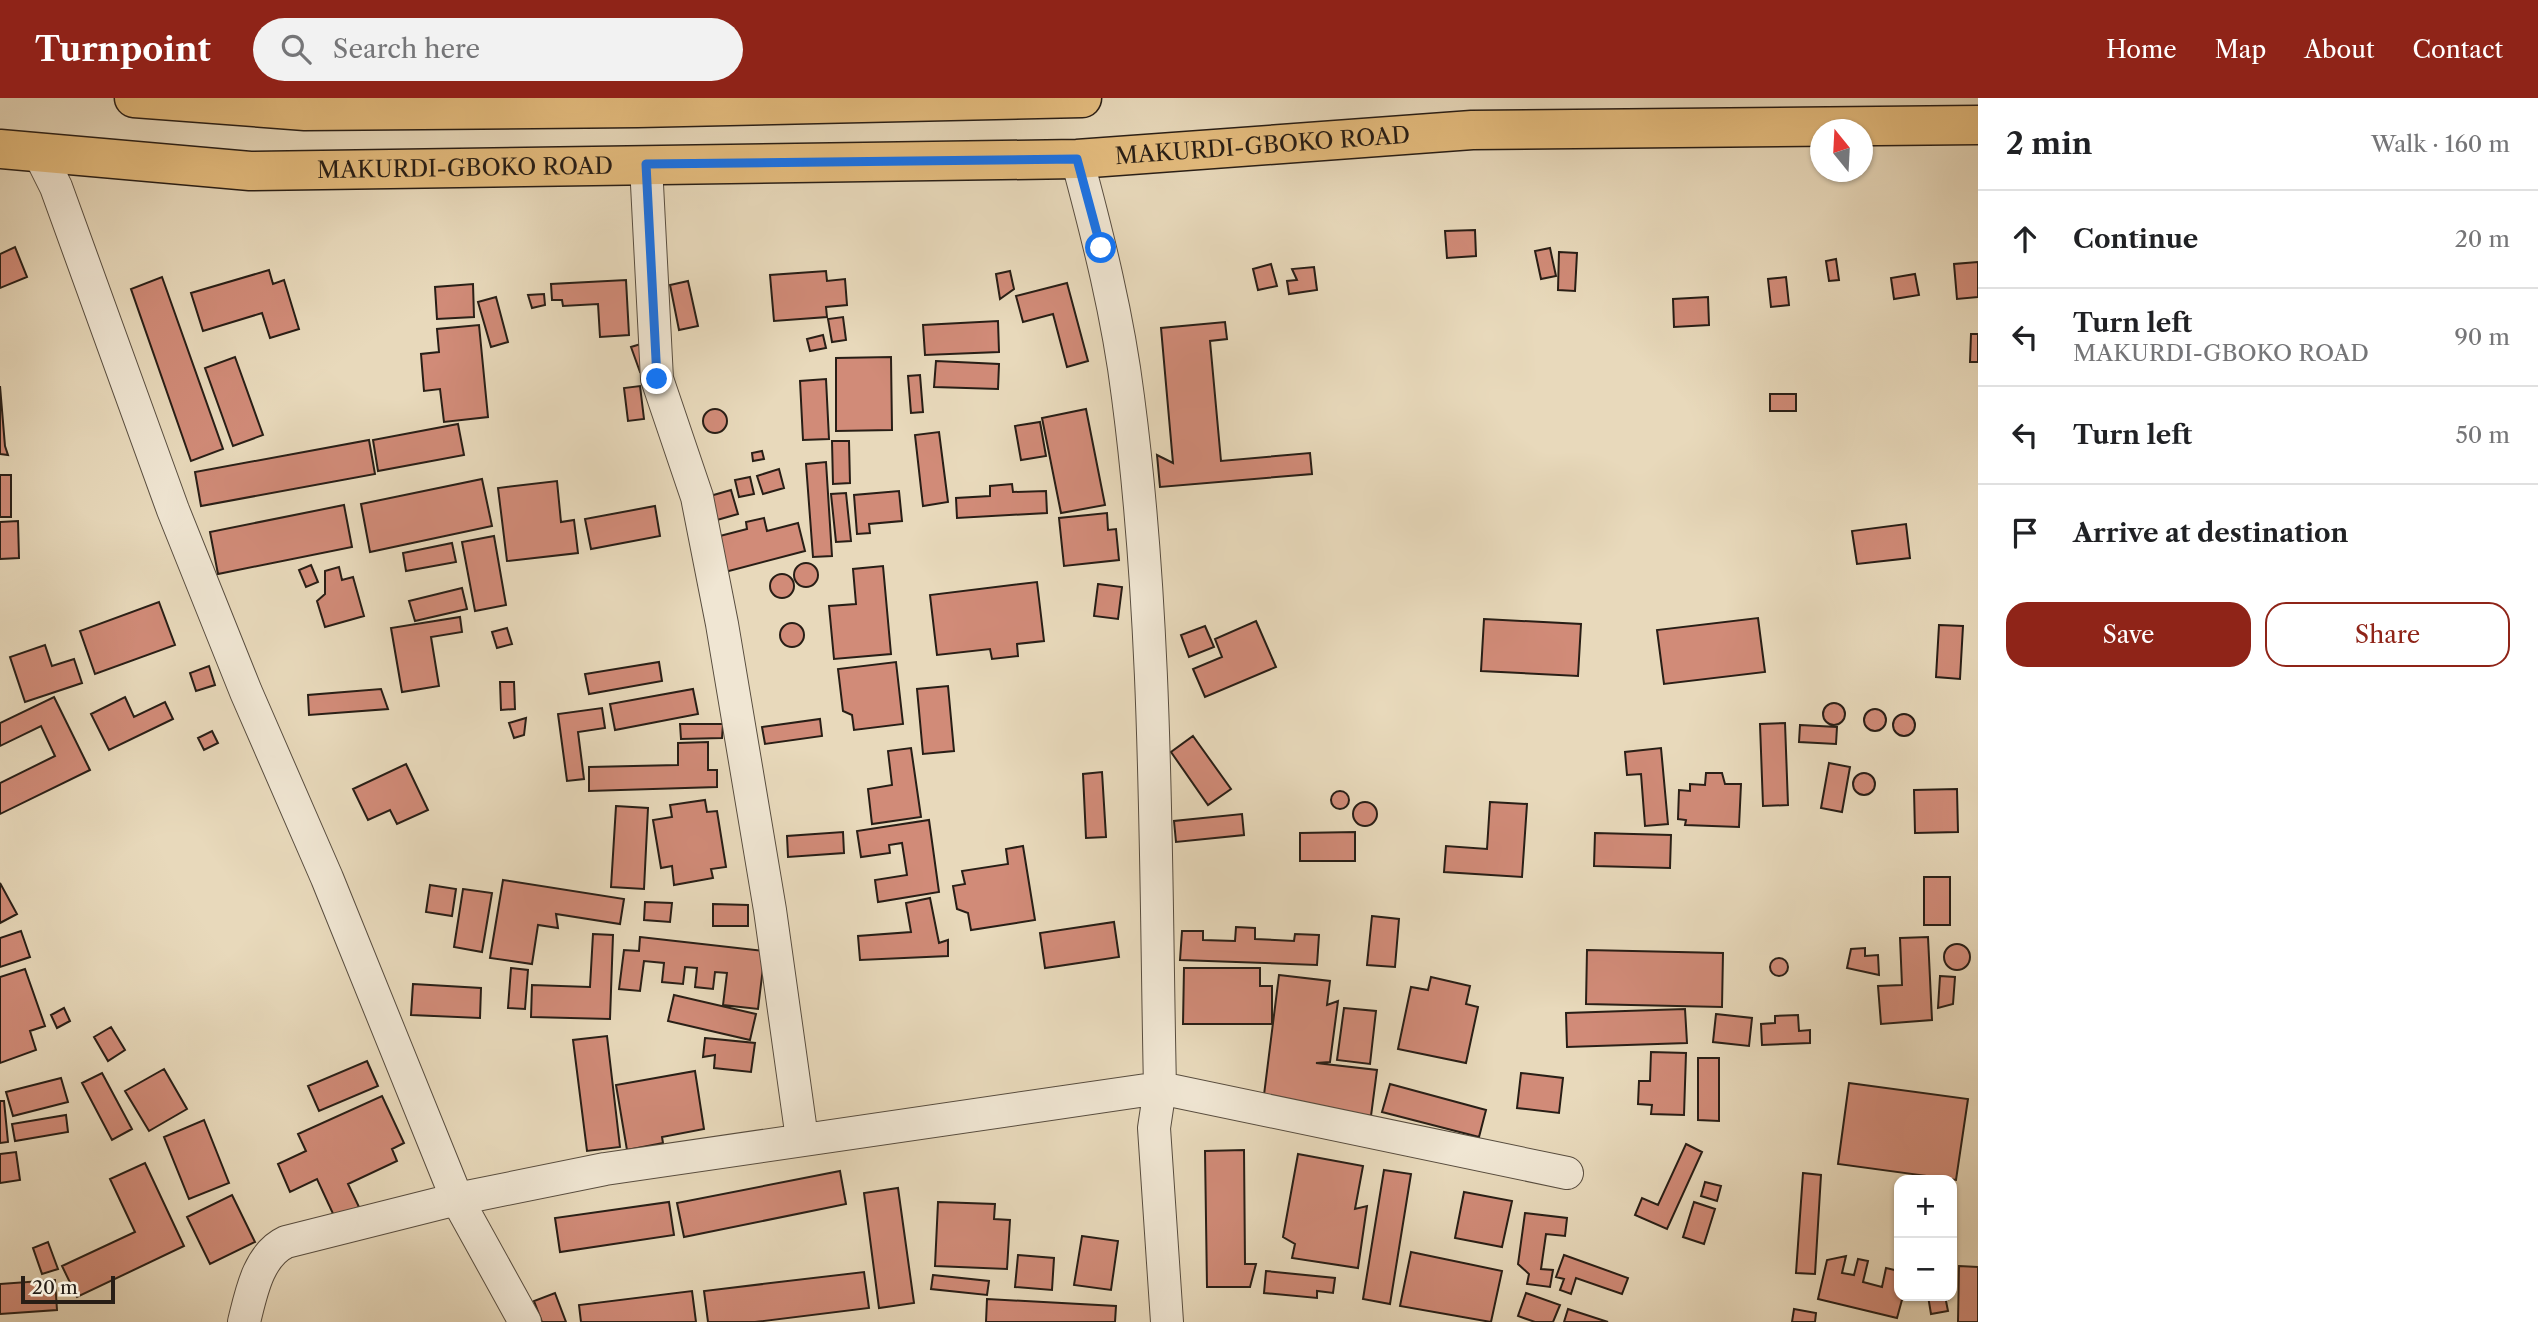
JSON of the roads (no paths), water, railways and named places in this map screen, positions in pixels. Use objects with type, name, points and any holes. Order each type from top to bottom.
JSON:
[{"type":"main road","points":[[134,98],[304,111],[638,108],[1082,98]]},
{"type":"main road","name":"MAKURDI-GBOKO ROAD","points":[[0,149],[40,155],[250,171],[1077,159],[1472,131],[1978,125]]},
{"type":"street","points":[[40,155],[56,187],[104,327],[138,405],[173,510],[241,680],[327,878],[457,1199],[525,1322]]},
{"type":"street","points":[[1077,159],[1101,248],[1128,396],[1144,564],[1153,764],[1160,1088],[1154,1128],[1167,1322]]},
{"type":"street","points":[[646,164],[657,379],[697,497],[722,624],[769,910],[802,1139]]},
{"type":"street","points":[[244,1322],[265,1259],[275,1247],[457,1199],[605,1168],[1160,1088],[1567,1173]]}]
